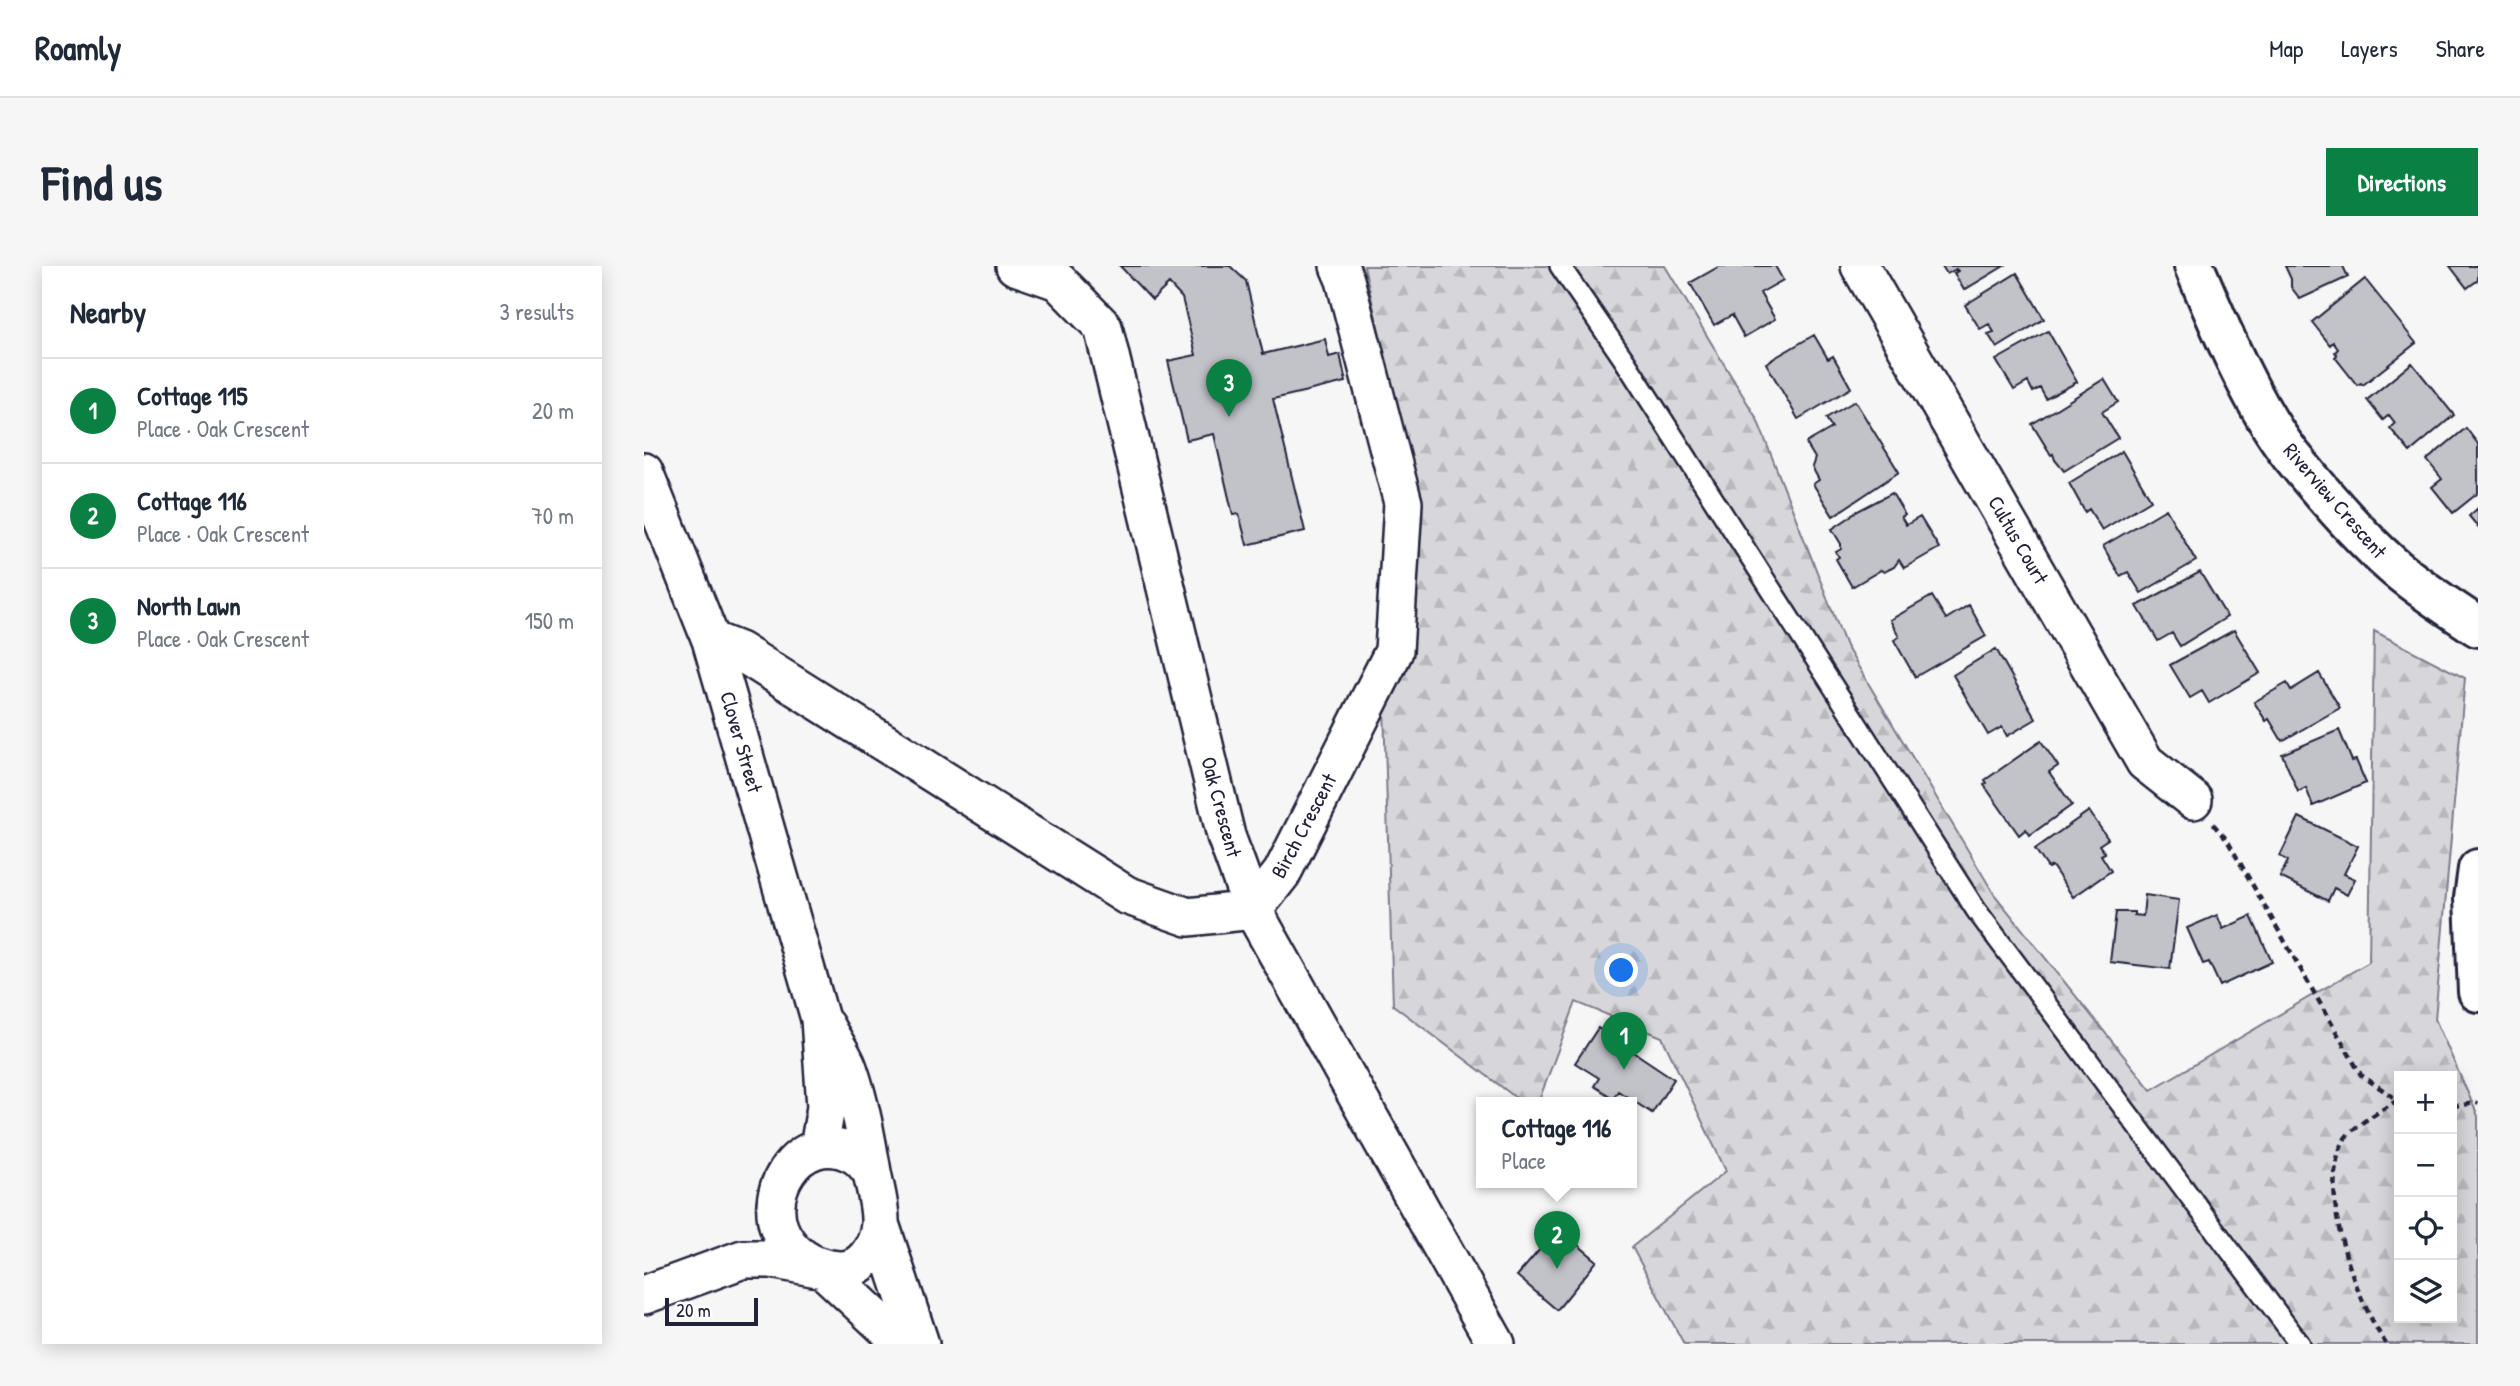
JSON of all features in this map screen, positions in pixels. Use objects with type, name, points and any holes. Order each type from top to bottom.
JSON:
[{"type":"street","name":"Oak Crescent","points":[[1015,266],[1058,281],[1103,327],[1226,836],[1252,910],[1496,1344]]},
{"type":"street","name":"Birch Crescent","points":[[1252,910],[1282,873],[1394,651],[1403,503],[1345,280],[1339,266]]},
{"type":"street","name":"Cultus Court","points":[[1860,266],[2145,762],[2193,800]]},
{"type":"street","name":"Riverview Crescent","points":[[2194,266],[2242,371],[2290,454],[2366,539],[2393,565],[2478,626]]},
{"type":"street","name":"Clover Street","points":[[644,472],[711,640],[820,1018],[826,1107],[819,1148]]},
{"type":"street","points":[[711,640],[739,651],[1126,895],[1188,917],[1252,910]]},
{"type":"street","points":[[2478,869],[2474,898],[2478,992]]},
{"type":"street","name":"Clover Street","points":[[820,1018],[847,1066],[865,1126],[872,1172]]},
{"type":"street","points":[[743,1259],[759,1240],[774,1210],[777,1192],[786,1173],[800,1157],[819,1148],[842,1149],[857,1156],[872,1172],[880,1224],[920,1344]]},
{"type":"street","points":[[774,1210],[779,1232],[789,1246],[802,1258],[823,1269],[903,1344]]},
{"type":"street","points":[[644,1295],[743,1259],[771,1259],[847,1271],[863,1262],[875,1245],[880,1224]]},
{"type":"lane","points":[[1560,266],[1633,373],[1976,910],[2300,1344]]},
{"type":"path","points":[[2193,800],[2227,841],[2361,1076],[2394,1098]]},
{"type":"path","points":[[2457,1105],[2478,1103]]},
{"type":"path","points":[[2386,1344],[2374,1326],[2347,1258],[2336,1214],[2334,1172],[2343,1139],[2371,1117],[2394,1104]]},
{"type":"green space","points":[[1364,266],[1665,266],[1757,419],[1846,646],[1994,894],[2151,1090],[2369,962],[2374,631],[2465,678],[2435,1019],[2478,1116],[2478,1344],[1684,1344],[1632,1247],[1726,1171],[1662,1037],[1576,1002],[1540,1097],[1515,1097],[1393,1005],[1384,708],[1409,462]]},
{"type":"building","points":[[1120,266],[1230,266],[1246,281],[1263,354],[1325,339],[1329,357],[1340,354],[1346,382],[1273,399],[1305,531],[1247,545],[1239,514],[1233,515],[1214,434],[1187,440],[1168,361],[1196,355],[1182,298],[1169,284],[1152,300]]},
{"type":"building","points":[[1720,266],[1775,266],[1783,280],[1760,293],[1775,319],[1744,337],[1732,315],[1714,325],[1690,283]]},
{"type":"building","points":[[1942,266],[2004,266],[1964,290],[1954,273],[1958,271],[1956,269],[1947,274]]},
{"type":"building","points":[[2285,266],[2343,266],[2348,277],[2300,299],[2291,287],[2291,279]]},
{"type":"building","points":[[2450,266],[2478,266],[2478,280],[2467,288]]},
{"type":"building","points":[[2017,273],[2044,319],[1997,348],[1988,334],[1994,332],[1989,324],[1980,329],[1965,305]]},
{"type":"building","points":[[2365,279],[2416,343],[2363,385],[2357,385],[2335,357],[2338,349],[2333,342],[2330,345],[2312,322]]},
{"type":"building","points":[[2048,331],[2077,382],[2046,399],[2040,388],[2033,392],[2028,382],[2014,390],[1996,360]]},
{"type":"building","points":[[1814,335],[1828,359],[1833,356],[1851,388],[1798,419],[1766,363]]},
{"type":"building","points":[[2412,363],[2454,415],[2410,452],[2390,428],[2395,423],[2389,415],[2383,420],[2367,400]]},
{"type":"building","points":[[2104,379],[2118,402],[2102,412],[2118,438],[2064,471],[2032,424]]},
{"type":"building","points":[[1855,401],[1899,472],[1833,516],[1813,484],[1819,480],[1812,467],[1815,458],[1806,443],[1832,428],[1826,418]]},
{"type":"building","points":[[2466,428],[2478,444],[2478,493],[2453,513],[2432,487],[2442,479],[2427,460]]},
{"type":"building","points":[[2122,451],[2151,500],[2102,530],[2089,509],[2085,512],[2069,483]]},
{"type":"building","points":[[1892,493],[1905,515],[1901,517],[1906,525],[1920,517],[1939,548],[1904,568],[1899,560],[1894,567],[1884,572],[1881,570],[1852,587],[1836,559],[1839,557],[1836,552],[1841,549],[1841,544],[1832,529],[1852,514]]},
{"type":"building","points":[[2478,508],[2478,527],[2469,516]]},
{"type":"building","points":[[2166,509],[2196,561],[2141,593],[2128,572],[2120,576],[2103,546]]},
{"type":"building","points":[[2200,572],[2227,617],[2180,646],[2172,633],[2158,641],[2137,606]]},
{"type":"building","points":[[1932,596],[1946,619],[1969,605],[1986,636],[1915,677],[1894,640],[1899,637],[1890,620]]},
{"type":"building","points":[[2234,630],[2260,673],[2209,703],[2202,691],[2190,698],[2170,665]]},
{"type":"building","points":[[1996,649],[2036,719],[2007,736],[2002,727],[1988,735],[1953,675]]},
{"type":"building","points":[[2319,673],[2340,708],[2282,741],[2269,719],[2266,721],[2254,702],[2287,683],[2291,690]]},
{"type":"building","points":[[2339,730],[2352,761],[2356,760],[2366,783],[2313,806],[2306,788],[2298,792],[2282,754]]},
{"type":"building","points":[[2041,741],[2058,766],[2049,772],[2072,805],[2030,835],[2026,829],[2019,835],[1984,785],[1987,783],[1985,780]]},
{"type":"building","points":[[2089,811],[2108,839],[2099,845],[2105,853],[2101,855],[2111,871],[2073,897],[2052,866],[2048,868],[2035,849]]},
{"type":"building","points":[[2299,817],[2358,846],[2344,874],[2355,879],[2347,895],[2334,888],[2328,901],[2280,877],[2288,861],[2280,856]]},
{"type":"building","points":[[2145,895],[2179,900],[2170,969],[2110,962],[2116,912],[2134,912],[2134,915],[2143,916]]},
{"type":"building","points":[[2217,915],[2223,929],[2251,916],[2272,962],[2220,986],[2209,962],[2203,964],[2187,928]]},
{"type":"building","points":[[1598,1028],[1674,1079],[1652,1113],[1637,1103],[1637,1097],[1627,1097],[1618,1091],[1611,1097],[1594,1086],[1599,1078],[1575,1063]]},
{"type":"building","points":[[1558,1228],[1597,1261],[1557,1310],[1517,1276]]},
{"type":"place","name":"North Lawn","points":[[1229,417]]},
{"type":"place","name":"Cottage 115","points":[[1624,1070]]},
{"type":"place","name":"Cottage 116","points":[[1557,1269]]}]
